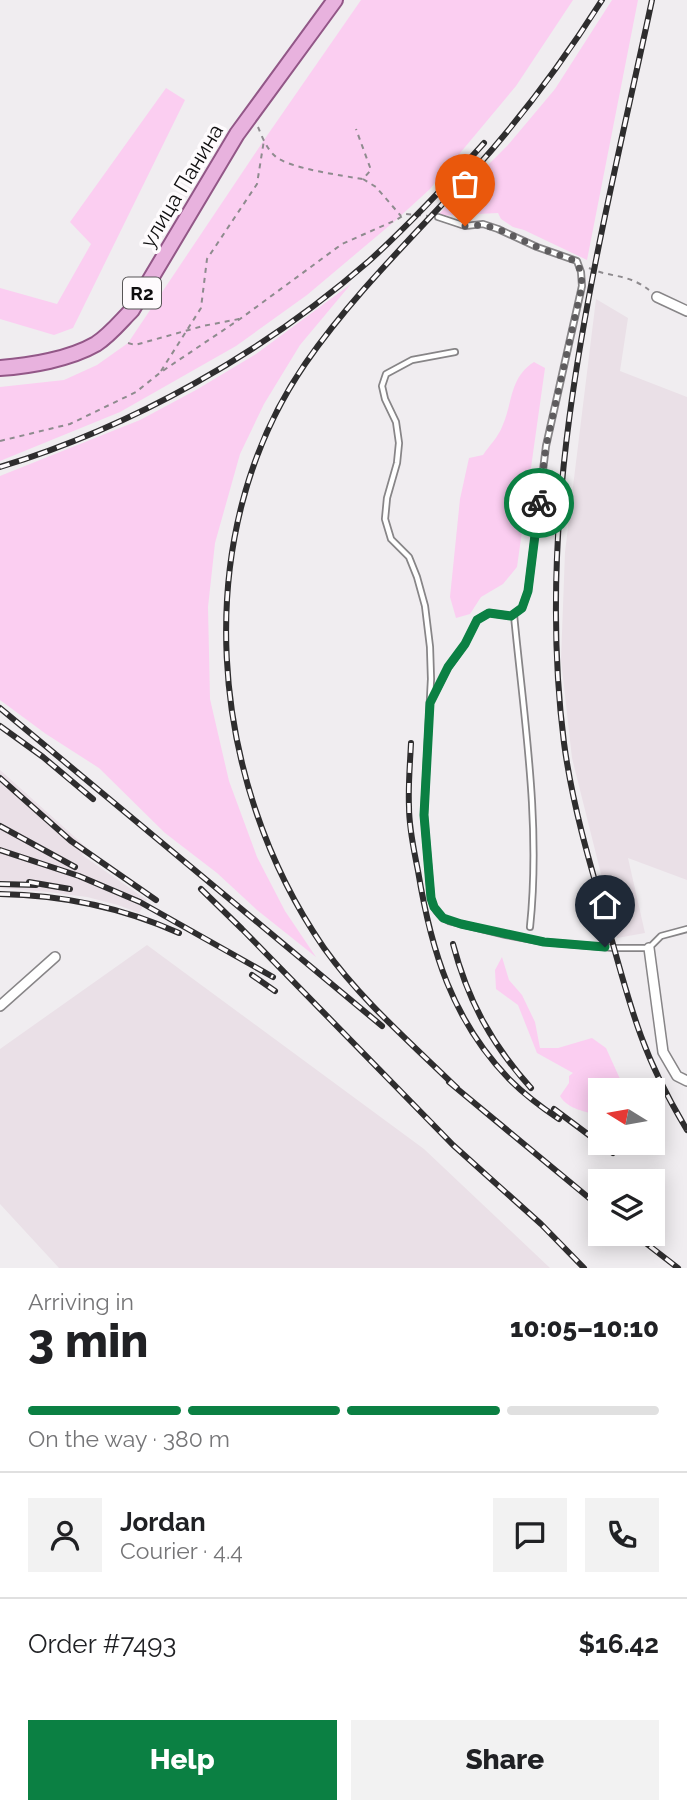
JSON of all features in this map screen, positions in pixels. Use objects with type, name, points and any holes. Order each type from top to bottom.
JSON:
[{"type":"main road","name":"улица Панина","points":[[0,368],[25,366],[60,358],[96,344],[132,310],[251,113],[335,0]]},
{"type":"street","points":[[657,297],[687,310]]},
{"type":"street","points":[[649,948],[663,1052],[677,1076],[687,1081]]},
{"type":"street","points":[[0,1006],[55,957]]},
{"type":"lane","points":[[430,703],[477,620],[489,613],[511,616],[522,608],[528,591],[546,446],[582,286],[581,272],[576,261],[498,229],[483,225],[465,226],[438,217]]},
{"type":"lane","points":[[455,352],[412,360],[386,374],[382,386],[396,422],[399,443],[385,519],[391,540],[409,557],[425,606],[430,655],[430,703],[424,815],[431,898],[437,913],[461,924],[544,942],[614,948],[649,948],[661,936],[687,929]]},
{"type":"lane","points":[[514,614],[534,822],[530,927]]},
{"type":"path","points":[[251,113],[276,158],[311,170],[363,179],[376,187],[401,217]]},
{"type":"path","points":[[356,129],[371,170],[363,179]]},
{"type":"path","points":[[161,372],[201,308],[207,259],[257,184],[264,140]]},
{"type":"path","points":[[0,441],[70,424],[136,392],[342,244],[407,214],[438,217]]},
{"type":"path","points":[[576,261],[606,274],[629,278],[657,297]]},
{"type":"path","points":[[128,343],[135,345],[240,319]]},
{"type":"shaded area","points":[[361,0],[573,0],[516,86],[430,189],[307,295],[236,346],[120,412],[0,461],[0,387],[64,380],[97,365],[128,343]]},
{"type":"shaded area","points":[[612,0],[638,0],[587,260],[513,227],[501,219],[498,213],[437,216],[508,145],[555,89]]},
{"type":"shaded area","points":[[166,88],[185,100],[73,328],[54,335],[0,319],[0,288],[57,304],[91,244],[70,222]]},
{"type":"shaded area","points":[[351,284],[300,345],[264,404],[240,454],[215,543],[208,607],[210,699],[229,781],[257,857],[285,911],[316,957],[165,833],[99,768],[0,700],[0,476],[140,420],[196,390],[256,354]]},
{"type":"shaded area","points":[[596,299],[628,318],[620,371],[687,397],[687,880],[628,858],[645,933],[617,938],[572,758],[561,660],[565,552]]},
{"type":"shaded area","points":[[534,362],[545,368],[517,567],[503,584],[481,597],[470,614],[456,618],[450,597],[460,499],[469,458],[483,455],[496,438],[506,418],[516,383],[526,368]]},
{"type":"shaded area","points":[[0,770],[87,848],[82,855],[147,900],[139,913],[87,897],[0,888]]},
{"type":"shaded area","points":[[147,945],[424,1149],[550,1268],[59,1268],[0,1204],[0,1049]]},
{"type":"shaded area","points":[[502,957],[509,980],[522,995],[535,1022],[540,1048],[558,1048],[592,1038],[606,1048],[620,1078],[588,1078],[588,1112],[563,1101],[560,1096],[573,1073],[537,1053],[518,1005],[496,989],[495,970]]},
{"type":"railway","points":[[457,1088],[387,1021],[338,967],[285,882],[256,810],[236,735],[227,657],[229,580],[242,504],[267,432],[305,364],[365,288],[509,130],[602,0]]},
{"type":"railway","points":[[652,0],[576,368],[564,462],[557,555],[556,649],[564,743],[587,854],[641,1036],[662,1084],[687,1130]]},
{"type":"railway","points":[[0,467],[99,431],[147,408],[241,356],[286,326],[369,261],[484,143]]},
{"type":"railway","points":[[0,708],[382,1026]]},
{"type":"railway","points":[[0,726],[43,757],[93,799]]},
{"type":"railway","points":[[411,743],[411,831],[423,900],[437,956],[447,982],[473,1033],[489,1056],[521,1090],[559,1119]]},
{"type":"railway","points":[[0,778],[71,841],[156,900]]},
{"type":"railway","points":[[0,826],[75,867]]},
{"type":"railway","points":[[0,850],[79,876],[140,902],[273,977]]},
{"type":"railway","points":[[29,882],[70,889]]},
{"type":"railway","points":[[0,884],[36,885]]},
{"type":"railway","points":[[201,889],[453,1145],[541,1224],[584,1268]]},
{"type":"railway","points":[[0,894],[91,904],[135,916],[179,933]]},
{"type":"railway","points":[[453,944],[466,984],[483,1021],[504,1055],[531,1088]]},
{"type":"railway","points":[[252,975],[275,991]]},
{"type":"railway","points":[[449,1082],[588,1197]]},
{"type":"railway","points":[[554,1109],[588,1134]]},
{"type":"railway","points":[[650,1246],[678,1268]]},
{"type":"way so far","points":[[465,226],[483,225],[498,229],[576,261],[580,267],[582,286],[546,446],[539,503]]},
{"type":"route","points":[[539,503],[528,591],[522,608],[511,616],[489,613],[477,620],[430,703],[424,815],[431,898],[437,913],[449,921],[544,942],[605,947]]}]
